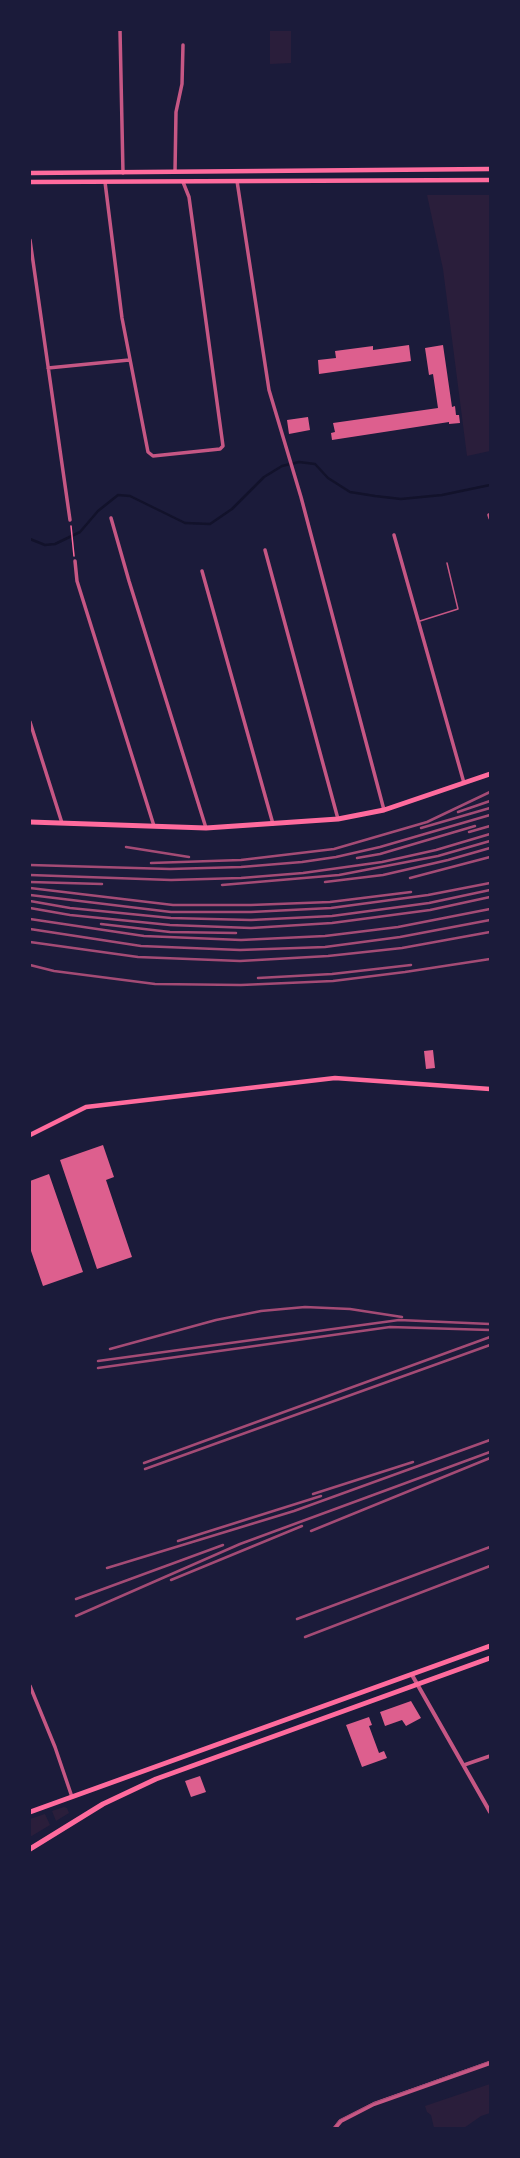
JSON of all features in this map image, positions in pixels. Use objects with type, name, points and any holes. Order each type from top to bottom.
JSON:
[{"type":"main road","points":[[30,173],[490,169]]},
{"type":"main road","points":[[30,182],[490,180]]},
{"type":"main road","points":[[30,822],[206,828],[338,819],[384,810],[490,774]]},
{"type":"main road","points":[[30,1135],[86,1107],[334,1078],[490,1089]]},
{"type":"main road","points":[[30,1812],[490,1646]]},
{"type":"main road","points":[[30,1849],[103,1804],[156,1779],[490,1658]]},
{"type":"street","points":[[120,30],[123,173]]},
{"type":"street","points":[[174,172],[176,112],[182,84],[183,45]]},
{"type":"street","points":[[237,181],[269,390],[301,498],[384,810]]},
{"type":"street","points":[[105,182],[122,318],[148,452],[153,456],[220,449],[223,446],[189,197],[183,182]]},
{"type":"street","points":[[30,240],[70,520]]},
{"type":"street","points":[[48,368],[130,360]]},
{"type":"street","points":[[111,518],[129,582],[206,828]]},
{"type":"street","points":[[394,535],[464,784]]},
{"type":"street","points":[[265,550],[338,819]]},
{"type":"street","points":[[75,561],[77,581],[154,826]]},
{"type":"street","points":[[202,571],[274,824]]},
{"type":"street","points":[[30,722],[62,823]]},
{"type":"street","points":[[412,1675],[490,1812]]},
{"type":"street","points":[[30,1686],[55,1747],[72,1797]]},
{"type":"street","points":[[464,1765],[490,1756]]},
{"type":"street","points":[[335,2128],[341,2121],[374,2104],[490,2063]]},
{"type":"lane","points":[[418,621],[458,609],[447,563]]},
{"type":"path","points":[[70,520],[75,561]]},
{"type":"shaded area","points":[[270,30],[291,30],[291,63],[270,64]]},
{"type":"shaded area","points":[[427,195],[490,195],[490,451],[467,456],[443,269]]},
{"type":"shaded area","points":[[64,1807],[67,1808],[69,1813],[56,1821],[52,1811]]},
{"type":"shaded area","points":[[45,1814],[50,1825],[30,1837],[30,1819]]},
{"type":"shaded area","points":[[490,2084],[490,2113],[481,2116],[464,2128],[434,2128],[431,2115],[427,2112],[425,2106]]},
{"type":"building","points":[[409,345],[411,361],[319,374],[318,360],[336,358],[335,351],[373,346],[373,350]]},
{"type":"building","points":[[443,345],[452,407],[455,406],[456,415],[459,415],[460,423],[449,424],[449,422],[332,440],[331,433],[335,432],[333,423],[438,408],[433,374],[429,375],[425,348]]},
{"type":"building","points":[[308,417],[310,430],[289,434],[287,420]]},
{"type":"building","points":[[433,1050],[435,1068],[426,1069],[424,1051]]},
{"type":"building","points":[[103,1145],[114,1177],[106,1180],[132,1257],[97,1269],[60,1160]]},
{"type":"building","points":[[49,1174],[83,1272],[43,1286],[30,1248],[30,1181]]},
{"type":"building","points":[[411,1701],[421,1718],[406,1726],[402,1720],[385,1726],[380,1712]]},
{"type":"building","points":[[369,1717],[372,1725],[369,1726],[379,1753],[384,1751],[387,1758],[362,1767],[346,1725]]},
{"type":"building","points":[[200,1776],[206,1792],[191,1797],[185,1781]]},
{"type":"waterway","points":[[30,539],[45,545],[55,544],[80,532],[98,511],[118,495],[130,496],[185,523],[210,524],[232,509],[264,477],[282,466],[299,462],[315,464],[328,478],[350,492],[375,496],[401,499],[442,495],[490,485]]},
{"type":"tram line","points":[[333,2128],[339,2120],[373,2103],[490,2061]]},
{"type":"railway","points":[[151,863],[241,860],[334,849],[427,822],[490,792]]},
{"type":"railway","points":[[458,812],[490,801]]},
{"type":"railway","points":[[421,828],[490,808]]},
{"type":"railway","points":[[30,865],[170,869],[241,867],[302,862],[336,857],[380,847],[490,815]]},
{"type":"railway","points":[[357,858],[380,854],[475,826]]},
{"type":"railway","points":[[469,832],[490,826]]},
{"type":"railway","points":[[30,875],[171,880],[241,878],[303,873],[382,862],[436,850],[490,834]]},
{"type":"railway","points":[[222,885],[339,875],[438,856],[490,841]]},
{"type":"railway","points":[[126,847],[189,857]]},
{"type":"railway","points":[[325,882],[383,875],[448,860],[490,848]]},
{"type":"railway","points":[[410,878],[490,857]]},
{"type":"railway","points":[[30,882],[102,884]]},
{"type":"railway","points":[[30,895],[171,912],[251,912],[331,908],[428,895],[490,883]]},
{"type":"railway","points":[[30,888],[173,905],[251,905],[330,902],[411,892]]},
{"type":"railway","points":[[30,901],[70,908],[171,918],[251,920],[332,916],[429,903],[490,890]]},
{"type":"railway","points":[[30,908],[70,915],[170,925],[251,928],[332,923],[430,910],[490,897]]},
{"type":"railway","points":[[30,919],[144,936],[241,940],[325,936],[398,927],[490,909]]},
{"type":"railway","points":[[30,929],[141,946],[240,950],[325,947],[400,937],[490,920]]},
{"type":"railway","points":[[101,924],[170,932],[236,933]]},
{"type":"railway","points":[[30,942],[138,957],[240,961],[328,956],[402,948],[490,932]]},
{"type":"railway","points":[[30,965],[54,971],[155,984],[241,985],[333,981],[490,959]]},
{"type":"railway","points":[[258,978],[332,974],[411,965]]},
{"type":"railway","points":[[110,1349],[216,1320],[261,1311],[305,1307],[350,1309],[402,1317]]},
{"type":"railway","points":[[98,1361],[399,1320],[490,1324]]},
{"type":"railway","points":[[98,1368],[390,1327],[490,1330]]},
{"type":"railway","points":[[144,1463],[490,1337]]},
{"type":"railway","points":[[145,1469],[490,1345]]},
{"type":"railway","points":[[107,1568],[294,1511],[490,1440]]},
{"type":"railway","points":[[76,1616],[240,1544],[490,1452]]},
{"type":"railway","points":[[311,1531],[490,1458]]},
{"type":"railway","points":[[313,1494],[413,1462]]},
{"type":"railway","points":[[178,1541],[321,1496]]},
{"type":"railway","points":[[171,1580],[302,1526]]},
{"type":"railway","points":[[76,1599],[223,1545]]},
{"type":"railway","points":[[297,1619],[490,1547]]},
{"type":"railway","points":[[305,1637],[490,1566]]}]
